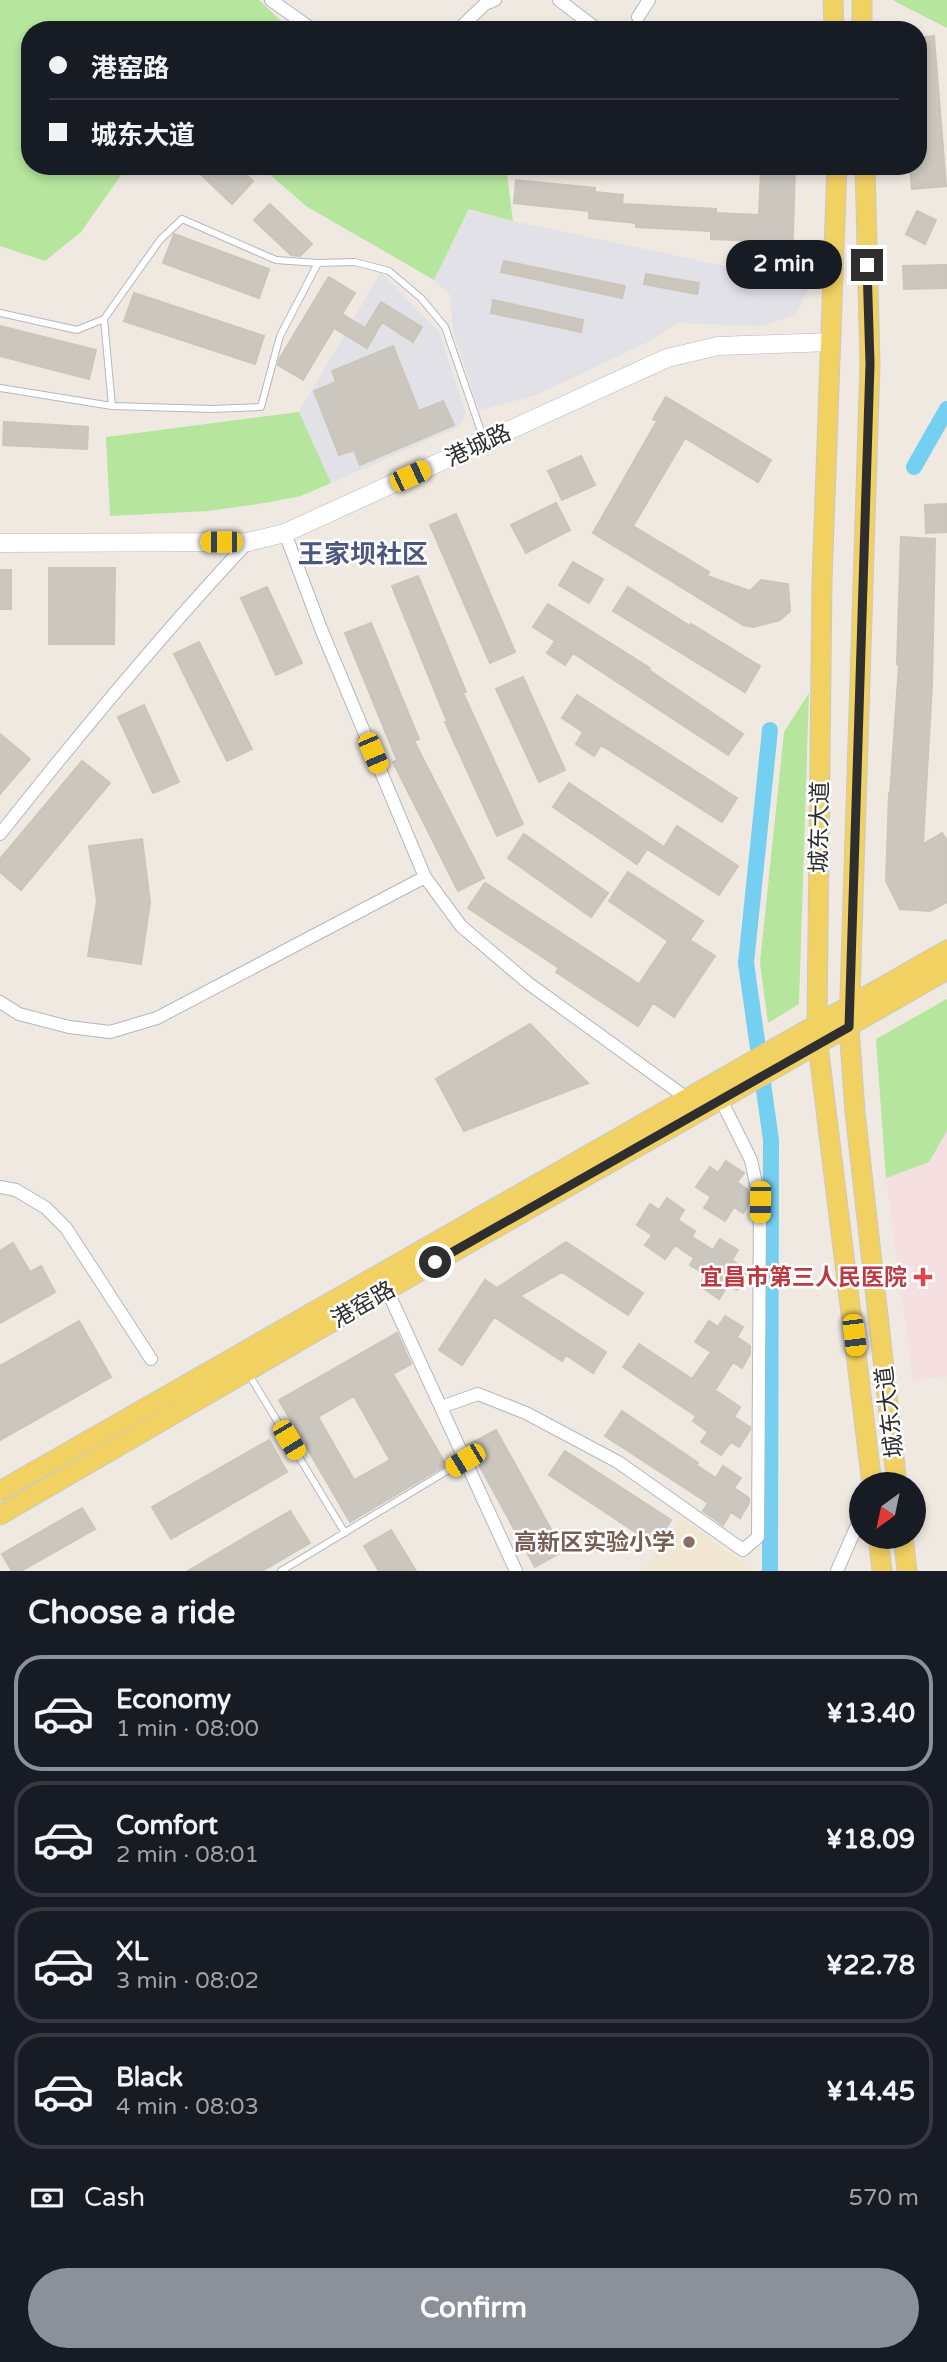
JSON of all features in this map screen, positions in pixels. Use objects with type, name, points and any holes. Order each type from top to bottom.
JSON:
[{"type":"main road","points":[[833,0],[834,21]]},
{"type":"main road","points":[[862,0],[862,21]]},
{"type":"main road","name":"城东大道","points":[[837,175],[822,581],[817,1022],[871,1472]]},
{"type":"main road","name":"城东大道","points":[[865,175],[870,364],[849,1027],[856,1126],[896,1472]]},
{"type":"main road","name":"港窑路","points":[[0,1515],[725,1091],[787,1051],[817,1022],[947,950]]},
{"type":"main road","name":"港窑路","points":[[787,1051],[818,1045],[947,970]]},
{"type":"main road","name":"港窑路","points":[[0,1490],[688,1099],[725,1091]]},
{"type":"main road","points":[[879,1549],[882,1571]]},
{"type":"main road","points":[[904,1549],[907,1571]]},
{"type":"street","points":[[271,0],[300,21]]},
{"type":"street","points":[[467,21],[485,4],[495,0]]},
{"type":"street","points":[[559,0],[586,21]]},
{"type":"street","points":[[638,18],[649,0]]},
{"type":"street","name":"港城路","points":[[0,542],[248,542],[285,533],[667,358],[718,346],[831,342]]},
{"type":"street","points":[[285,533],[326,641],[425,877],[461,926],[528,983],[688,1099]]},
{"type":"street","points":[[0,834],[187,607],[248,542]]},
{"type":"street","points":[[0,1002],[19,1014],[69,1027],[110,1032],[157,1018],[425,877]]},
{"type":"street","points":[[441,1408],[478,1394],[514,1408],[618,1462],[743,1550],[758,1537],[760,1202],[751,1160],[725,1091]]},
{"type":"street","points":[[0,1187],[16,1190],[47,1208],[66,1228],[151,1359]]},
{"type":"street","points":[[387,1290],[516,1571]]},
{"type":"street","points":[[837,1571],[849,1544]]},
{"type":"lane","points":[[0,313],[77,330],[104,319],[160,240],[181,219],[276,260],[318,264],[355,262],[389,271],[421,298],[445,327],[484,442]]},
{"type":"lane","points":[[0,388],[111,406],[212,410],[261,407],[280,336],[318,264]]},
{"type":"lane","points":[[104,319],[111,406]]},
{"type":"lane","points":[[247,1371],[345,1533]]},
{"type":"lane","points":[[281,1571],[465,1460]]},
{"type":"shaded area","points":[[470,209],[513,221],[810,284],[796,315],[762,326],[678,323],[648,342],[536,395],[479,411],[453,330],[450,295],[434,280]]},
{"type":"shaded area","points":[[381,272],[439,332],[466,414],[458,427],[331,483],[299,412]]},
{"type":"shaded area","name":"宜昌市第三人民医院","points":[[947,1131],[947,1376],[913,1381],[886,1178],[929,1162]]},
{"type":"shaded area","name":"高新区实验小学","points":[[680,1517],[749,1568],[748,1571],[644,1571]]},
{"type":"green space","points":[[0,0],[259,0],[281,21],[21,21],[21,175],[121,175],[81,232],[45,261],[0,246]]},
{"type":"green space","points":[[947,0],[947,28],[894,1]]},
{"type":"green space","points":[[270,175],[507,175],[513,221],[469,209],[434,280],[306,206]]},
{"type":"green space","points":[[299,412],[331,483],[301,496],[265,503],[208,511],[110,516],[106,437]]},
{"type":"green space","points":[[809,693],[799,1004],[768,1023],[760,963],[784,732]]},
{"type":"green space","points":[[947,999],[947,1131],[929,1162],[886,1178],[876,1039]]},
{"type":"building","points":[[934,36],[946,186],[912,189],[911,175],[927,175],[927,37]]},
{"type":"building","points":[[201,175],[247,175],[253,181],[232,204]]},
{"type":"building","points":[[761,175],[795,175],[792,264],[758,262],[759,241],[711,239],[711,231],[636,227],[636,223],[589,218],[589,211],[514,203],[516,180],[595,188],[595,192],[623,195],[622,204],[716,209],[716,213],[759,215]]},
{"type":"building","points":[[270,204],[312,244],[300,256],[291,255],[254,220]]},
{"type":"building","points":[[917,211],[936,220],[925,244],[906,234]]},
{"type":"building","points":[[174,234],[269,269],[259,298],[163,263]]},
{"type":"building","points":[[504,261],[625,286],[622,298],[501,272]]},
{"type":"building","points":[[947,265],[947,288],[904,289],[903,266]]},
{"type":"building","points":[[646,274],[699,283],[697,294],[644,284]]},
{"type":"building","points":[[329,277],[355,293],[342,314],[365,328],[381,302],[422,327],[413,342],[382,322],[367,348],[334,328],[303,380],[278,365],[322,288],[329,291],[323,286]]},
{"type":"building","points":[[134,293],[264,336],[255,364],[124,321]]},
{"type":"building","points":[[493,300],[583,320],[581,332],[491,313]]},
{"type":"building","points":[[0,326],[96,350],[89,379],[0,356]]},
{"type":"building","points":[[393,346],[419,411],[443,401],[454,425],[360,465],[354,450],[339,455],[314,391],[336,382],[332,371]]},
{"type":"building","points":[[666,397],[771,460],[758,482],[685,438],[633,526],[709,572],[707,576],[750,591],[761,580],[788,584],[790,611],[780,620],[753,627],[743,625],[593,533],[657,421],[653,419]]},
{"type":"building","points":[[4,422],[88,427],[87,449],[3,445]]},
{"type":"building","points":[[581,456],[595,485],[562,500],[548,471]]},
{"type":"building","points":[[556,503],[570,530],[526,553],[511,525]]},
{"type":"building","points":[[947,504],[947,532],[926,533],[925,505]]},
{"type":"building","points":[[456,514],[515,652],[490,663],[430,525]]},
{"type":"building","points":[[901,537],[935,539],[932,685],[923,844],[942,833],[947,841],[947,902],[930,911],[900,909],[886,881],[889,794],[899,665]]},
{"type":"building","points":[[573,562],[603,579],[589,603],[559,585]]},
{"type":"building","points":[[49,568],[115,568],[114,644],[49,644]]},
{"type":"building","points":[[0,570],[11,570],[11,609],[0,609]]},
{"type":"building","points":[[418,576],[466,692],[463,693],[523,824],[497,836],[445,722],[447,721],[392,586]]},
{"type":"building","points":[[267,587],[302,663],[276,675],[241,598]]},
{"type":"building","points":[[628,587],[760,666],[745,692],[613,611]]},
{"type":"building","points":[[548,604],[650,668],[649,670],[743,734],[728,755],[573,653],[565,665],[547,653],[555,641],[533,627]]},
{"type":"building","points":[[371,623],[419,739],[414,741],[484,878],[458,891],[393,762],[397,760],[345,633]]},
{"type":"building","points":[[199,642],[252,749],[227,761],[174,654]]},
{"type":"building","points":[[523,677],[565,770],[539,782],[496,689]]},
{"type":"building","points":[[577,695],[737,798],[722,822],[601,745],[594,756],[576,744],[583,732],[562,718]]},
{"type":"building","points":[[144,705],[179,782],[153,793],[118,717]]},
{"type":"building","points":[[0,734],[30,759],[0,794]]},
{"type":"building","points":[[82,761],[110,783],[21,890],[0,872],[0,859]]},
{"type":"building","points":[[569,783],[664,847],[677,826],[738,866],[719,895],[647,849],[637,864],[553,807]]},
{"type":"building","points":[[524,834],[608,893],[591,917],[508,858]]},
{"type":"building","points":[[142,839],[150,902],[141,964],[88,956],[97,901],[89,846]]},
{"type":"building","points":[[628,872],[703,921],[690,940],[715,956],[674,1017],[653,1003],[638,1026],[556,972],[559,968],[468,908],[485,883],[639,984],[668,941],[609,901]]},
{"type":"building","points":[[530,1024],[588,1083],[464,1131],[436,1079]]},
{"type":"building","points":[[726,1161],[744,1173],[737,1182],[748,1190],[751,1200],[743,1213],[734,1207],[725,1221],[704,1208],[711,1197],[696,1187],[710,1167],[718,1173]]},
{"type":"building","points":[[667,1198],[684,1210],[678,1220],[695,1231],[692,1237],[713,1250],[720,1239],[738,1250],[732,1260],[749,1272],[737,1290],[728,1285],[719,1299],[699,1285],[706,1275],[690,1265],[694,1258],[675,1245],[665,1259],[645,1245],[652,1235],[637,1225],[650,1204],[659,1210]]},
{"type":"building","points":[[566,1242],[643,1293],[628,1315],[562,1272],[520,1296],[606,1352],[593,1373],[566,1355],[562,1361],[494,1317],[462,1365],[439,1350],[485,1280],[497,1288]]},
{"type":"building","points":[[13,1243],[30,1272],[41,1266],[55,1292],[0,1323],[0,1251]]},
{"type":"building","points":[[725,1316],[743,1327],[737,1337],[750,1346],[750,1354],[742,1368],[733,1362],[715,1390],[740,1407],[734,1417],[750,1427],[750,1430],[739,1447],[731,1442],[721,1455],[701,1442],[708,1432],[693,1421],[696,1416],[623,1367],[639,1344],[692,1379],[711,1352],[695,1342],[709,1321],[718,1327]]},
{"type":"building","points":[[79,1321],[111,1377],[0,1440],[0,1366]]},
{"type":"building","points":[[397,1333],[411,1364],[393,1374],[446,1465],[350,1522],[279,1400]],"holes":[[[354,1396],[390,1460],[354,1480],[318,1417]]]},
{"type":"building","points":[[622,1411],[716,1478],[723,1466],[741,1478],[734,1488],[749,1498],[749,1503],[740,1518],[731,1512],[723,1525],[703,1511],[708,1503],[605,1436]]},
{"type":"building","points":[[496,1430],[563,1551],[535,1567],[468,1445]]},
{"type":"building","points":[[269,1440],[287,1472],[171,1539],[152,1507]]},
{"type":"building","points":[[565,1451],[671,1520],[655,1545],[549,1475]]},
{"type":"building","points":[[82,1508],[95,1529],[21,1571],[12,1571],[2,1554]]},
{"type":"building","points":[[290,1511],[310,1543],[262,1571],[188,1571]]},
{"type":"building","points":[[391,1530],[416,1571],[379,1571],[364,1546]]},
{"type":"waterway","points":[[914,467],[947,409]]},
{"type":"waterway","points":[[770,730],[746,963],[771,1140],[770,1571]]},
{"type":"place","name":"宜昌市第三人民医院","points":[[923,1277]]},
{"type":"place","name":"高新区实验小学","points":[[689,1542]]},
{"type":"district","name":"王家坝社区","points":[[363,554]]},
{"type":"route","points":[[435,1262],[849,1027],[870,364],[867,265]]}]
